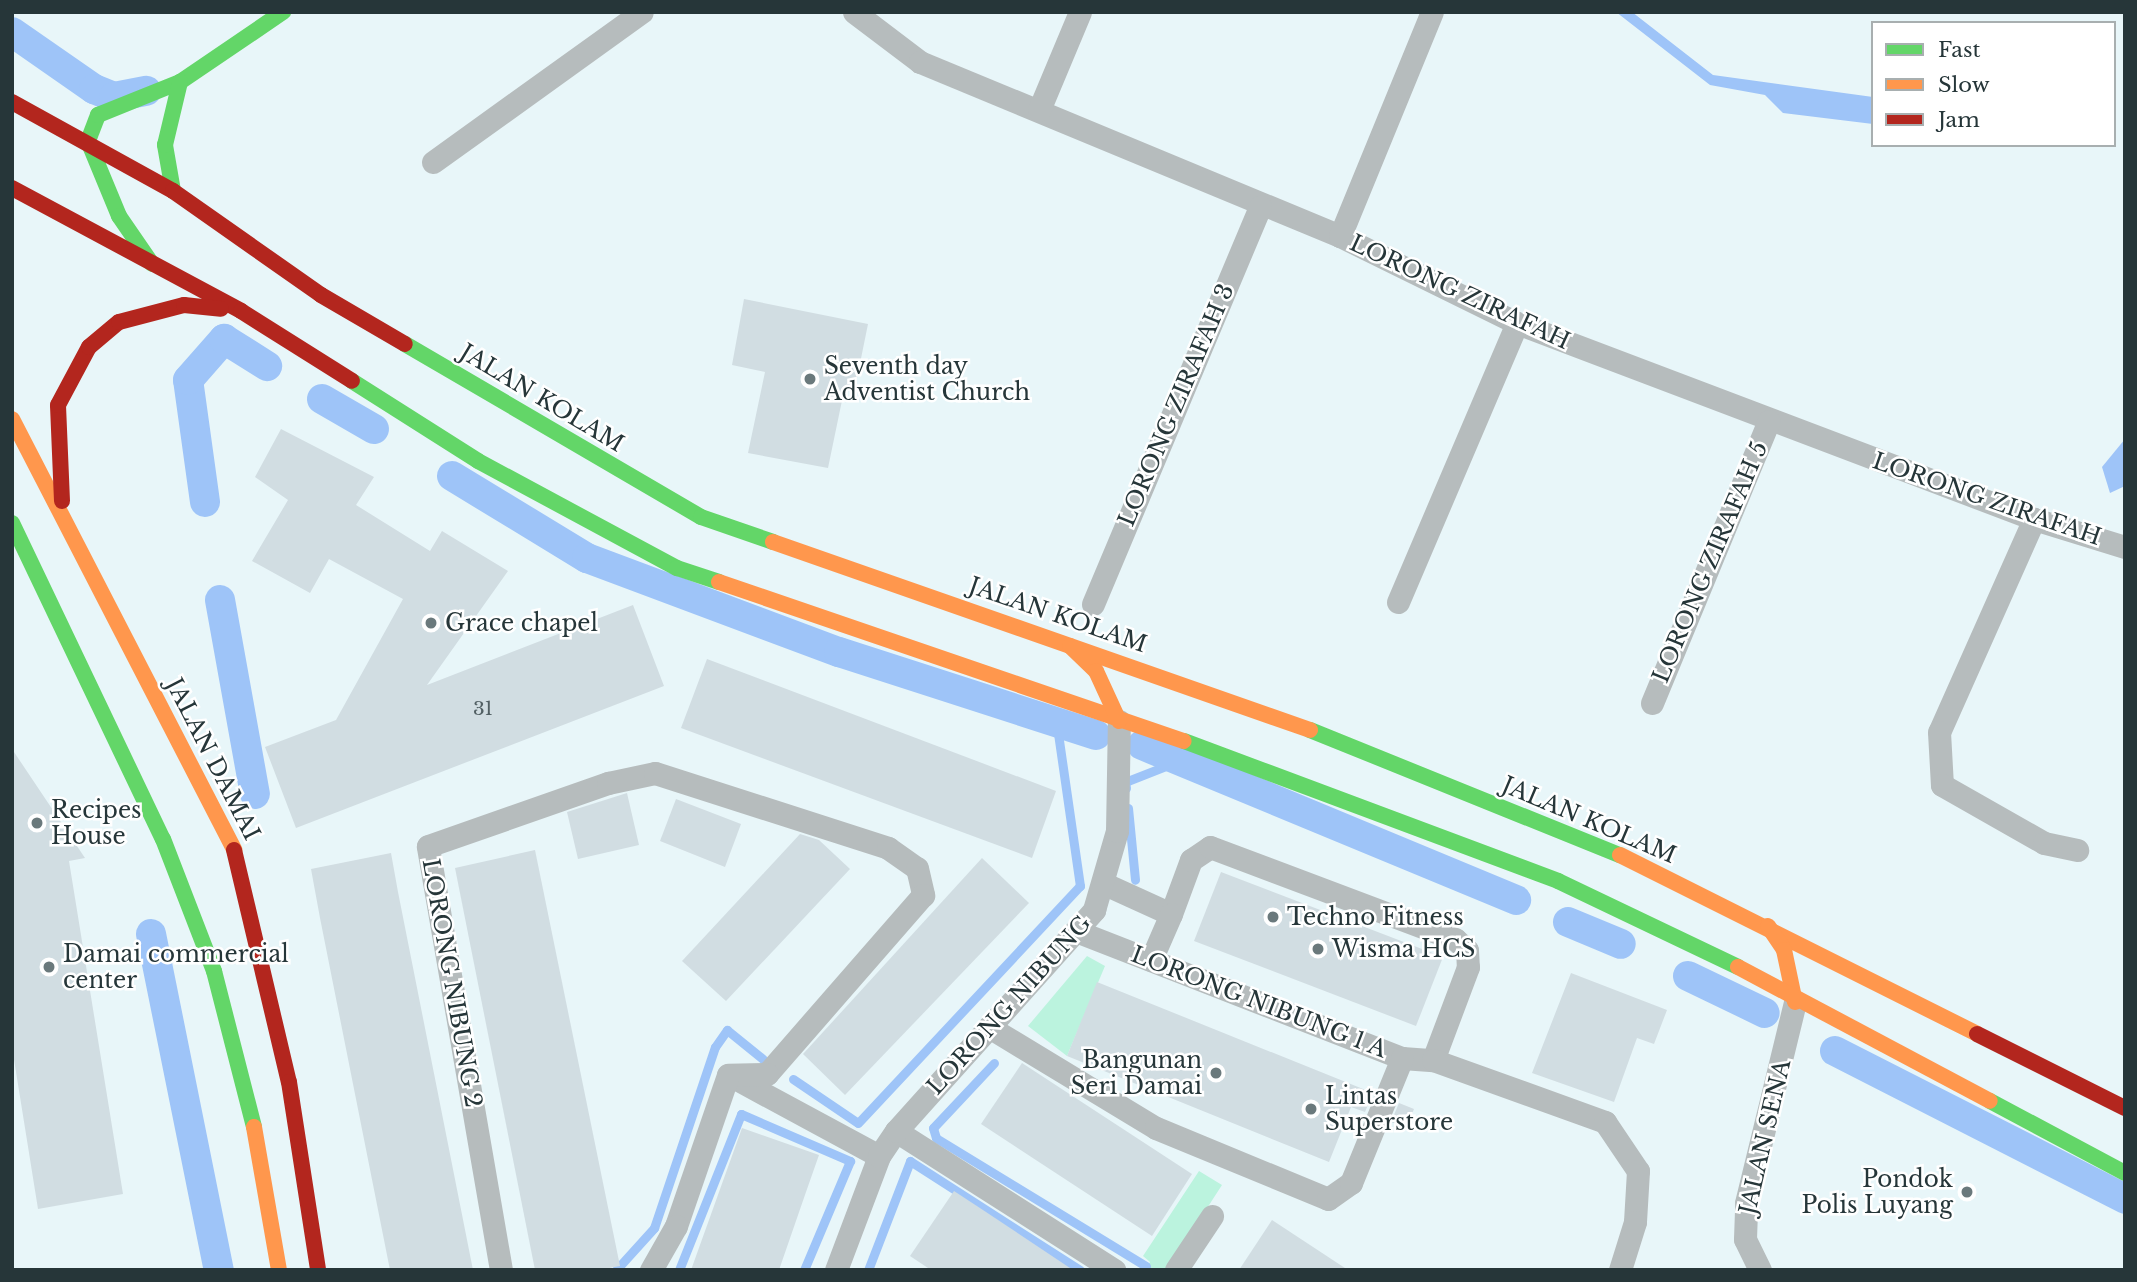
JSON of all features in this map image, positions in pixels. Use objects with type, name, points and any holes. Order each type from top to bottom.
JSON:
[{"type":"main road","points":[[157,271],[119,216],[88,141],[97,115],[180,82],[283,12]]},
{"type":"main road","points":[[173,191],[165,145],[180,82]]},
{"type":"main road","name":"JALAN KOLAM","points":[[12,102],[88,141],[173,191],[321,295],[701,517],[1063,640],[1331,737],[1612,851],[1768,926],[2125,1108]]},
{"type":"main road","points":[[12,188],[157,271],[241,311],[478,461],[677,568],[1119,721],[1558,881],[1696,944],[1795,1002],[2125,1172]]},
{"type":"main road","points":[[64,525],[58,405],[89,346],[119,321],[184,305],[241,311]]},
{"type":"main road","name":"JALAN DAMAI","points":[[12,419],[64,525],[212,796],[246,878],[278,1024],[318,1270]]},
{"type":"main road","points":[[12,523],[163,839],[214,971],[247,1094],[279,1270]]},
{"type":"main road","points":[[1063,640],[1096,671],[1119,721]]},
{"type":"main road","points":[[1768,926],[1784,950],[1795,1002]]},
{"type":"street","points":[[433,162],[642,12]]},
{"type":"street","name":"LORONG ZIRAFAH","points":[[853,12],[920,62],[1039,110],[1260,207],[1339,236],[1517,323],[1769,421],[2034,519],[2125,547]]},
{"type":"street","points":[[1039,110],[1080,12]]},
{"type":"street","points":[[1339,236],[1432,12]]},
{"type":"street","name":"LORONG ZIRAFAH 3","points":[[1093,604],[1260,207]]},
{"type":"street","points":[[1398,602],[1517,323]]},
{"type":"street","name":"LORONG ZIRAFAH 5","points":[[1652,703],[1769,421]]},
{"type":"street","points":[[2034,519],[1939,732],[1942,785],[2044,844],[2077,850]]},
{"type":"street","name":"LORONG NIBUNG","points":[[835,1270],[879,1156],[896,1131],[1076,931],[1107,885],[1117,831],[1119,721]]},
{"type":"street","name":"LORONG NIBUNG 2","points":[[501,1270],[428,846],[608,783],[655,774],[888,848],[917,868],[923,895],[767,1074],[733,1076]]},
{"type":"street","points":[[1150,960],[1191,860],[1210,847],[1455,939],[1467,950],[1468,967],[1433,1060]]},
{"type":"street","points":[[1107,885],[1171,914]]},
{"type":"street","name":"LORONG NIBUNG 1 A","points":[[989,1027],[1156,1128],[1328,1199],[1351,1183],[1402,1058],[1076,931]]},
{"type":"street","name":"JALAN SENA","points":[[1760,1270],[1745,1239],[1746,1203],[1795,1002]]},
{"type":"street","points":[[1402,1058],[1433,1060],[1605,1122],[1626,1144],[1638,1171],[1640,1196],[1620,1270]]},
{"type":"street","points":[[651,1270],[672,1236],[733,1076],[879,1156]]},
{"type":"street","points":[[896,1131],[1114,1270]]},
{"type":"street","points":[[1177,1270],[1212,1216]]},
{"type":"green space","points":[[1087,956],[1105,966],[1067,1056],[1028,1026]]},
{"type":"green space","points":[[1199,1171],[1222,1185],[1167,1270],[1146,1268],[1150,1262],[1143,1256]]},
{"type":"water","points":[[1616,12],[1632,12],[1713,75],[1871,97],[1871,124],[1783,113],[1765,95],[1710,85]]},
{"type":"water","points":[[2125,439],[2125,486],[2110,493],[2102,467]]},
{"type":"building","name":"Seventh day Adventist Church","points":[[744,299],[868,324],[855,388],[845,386],[828,468],[748,453],[765,372],[732,365]]},
{"type":"building","points":[[281,429],[374,477],[356,505],[430,551],[442,531],[508,571],[427,685],[633,605],[664,686],[296,828],[265,747],[336,720],[403,599],[329,559],[310,593],[252,561],[288,500],[255,477]]},
{"type":"building","points":[[707,659],[1056,791],[1032,858],[681,728]]},
{"type":"building","name":"Damai commercial center","points":[[12,749],[85,858],[69,861],[123,1194],[38,1209],[12,1047]]},
{"type":"building","points":[[627,793],[639,845],[578,859],[567,812]]},
{"type":"building","points":[[676,799],[741,824],[725,867],[660,841]]},
{"type":"building","points":[[800,834],[819,840],[850,869],[726,1001],[682,961]]},
{"type":"building","points":[[535,850],[620,1266],[599,1270],[535,1270],[455,868]]},
{"type":"building","points":[[391,853],[473,1270],[390,1270],[320,918],[311,869]]},
{"type":"building","points":[[982,858],[1029,903],[845,1095],[803,1054]]},
{"type":"building","name":"Wisma HCS","points":[[1221,872],[1443,957],[1416,1026],[1194,941]]},
{"type":"building","points":[[1571,973],[1667,1010],[1654,1044],[1637,1038],[1614,1102],[1532,1073]]},
{"type":"building","name":"Bangunan Seri Damai","points":[[1097,982],[1373,1093],[1365,1112],[1351,1107],[1329,1162],[1067,1056]]},
{"type":"building","points":[[1022,1063],[1192,1174],[1152,1236],[981,1124]]},
{"type":"building","points":[[1399,1103],[1414,1109],[1406,1128],[1391,1122]]},
{"type":"building","points":[[742,1128],[819,1155],[779,1270],[691,1270]]},
{"type":"building","points":[[954,1191],[1073,1270],[931,1270],[910,1256]]},
{"type":"building","points":[[1272,1220],[1348,1270],[1239,1270]]},
{"type":"waterway","points":[[12,32],[94,89],[114,97],[146,91]]},
{"type":"waterway","points":[[205,502],[188,380],[224,339],[267,366]]},
{"type":"waterway","points":[[322,399],[374,429]]},
{"type":"waterway","points":[[452,476],[587,558],[839,652],[1096,735]]},
{"type":"waterway","points":[[220,600],[255,794]]},
{"type":"waterway","points":[[793,1079],[858,1123],[1080,886],[1057,726]]},
{"type":"waterway","points":[[1142,745],[1516,900]]},
{"type":"waterway","points":[[1126,788],[1125,782],[1181,760]]},
{"type":"waterway","points":[[1128,808],[1135,880]]},
{"type":"waterway","points":[[1568,922],[1621,944]]},
{"type":"waterway","points":[[151,934],[219,1270]]},
{"type":"waterway","points":[[1688,976],[1765,1013]]},
{"type":"waterway","points":[[616,1270],[654,1228],[715,1047],[727,1030],[763,1059]]},
{"type":"waterway","points":[[1835,1051],[2125,1199]]},
{"type":"waterway","points":[[994,1063],[933,1128],[936,1138],[1146,1266]]},
{"type":"waterway","points":[[679,1270],[741,1114],[850,1161],[804,1270]]},
{"type":"waterway","points":[[868,1270],[910,1161],[1080,1270]]},
{"type":"traffic: fast","points":[[88,141],[98,115],[180,82],[283,12]]},
{"type":"traffic: fast","points":[[173,191],[165,145],[180,82]]},
{"type":"traffic: fast","points":[[88,141],[119,216],[152,264]]},
{"type":"traffic: fast","points":[[405,344],[701,517],[773,542]]},
{"type":"traffic: fast","points":[[352,381],[478,461],[677,568],[719,582]]},
{"type":"traffic: fast","points":[[12,523],[163,839],[214,971],[254,1127]]},
{"type":"traffic: fast","points":[[1310,730],[1620,855]]},
{"type":"traffic: fast","points":[[1184,741],[1558,881],[1738,967]]},
{"type":"traffic: fast","points":[[1990,1101],[2125,1173]]},
{"type":"traffic: slow","points":[[12,419],[234,850]]},
{"type":"traffic: slow","points":[[773,542],[1310,730]]},
{"type":"traffic: slow","points":[[719,582],[1184,741]]},
{"type":"traffic: slow","points":[[1070,646],[1096,671],[1119,721]]},
{"type":"traffic: slow","points":[[1620,855],[1977,1034]]},
{"type":"traffic: slow","points":[[1768,926],[1784,950],[1795,1002]]},
{"type":"traffic: slow","points":[[1738,967],[1990,1101]]},
{"type":"traffic: slow","points":[[254,1127],[279,1270]]},
{"type":"traffic: jam","points":[[12,102],[173,191],[321,295],[405,344]]},
{"type":"traffic: jam","points":[[12,188],[241,311],[352,381]]},
{"type":"traffic: jam","points":[[62,501],[58,405],[89,347],[119,322],[184,305],[221,309]]},
{"type":"traffic: jam","points":[[234,850],[289,1082],[318,1270]]},
{"type":"traffic: jam","points":[[1977,1034],[2125,1108]]},
{"type":"place","name":"Seventh day Adventist Church","points":[[810,379]]},
{"type":"place","name":"Grace chapel","points":[[431,623]]},
{"type":"place","name":"Recipes House","points":[[37,823]]},
{"type":"place","name":"Techno Fitness","points":[[1273,917]]},
{"type":"place","name":"Wisma HCS","points":[[1318,949]]},
{"type":"place","name":"Damai commercial center","points":[[49,967]]},
{"type":"place","name":"Bangunan Seri Damai","points":[[1216,1073]]},
{"type":"place","name":"Lintas Superstore","points":[[1311,1109]]},
{"type":"place","name":"Pondok Polis Luyang","points":[[1967,1192]]}]
